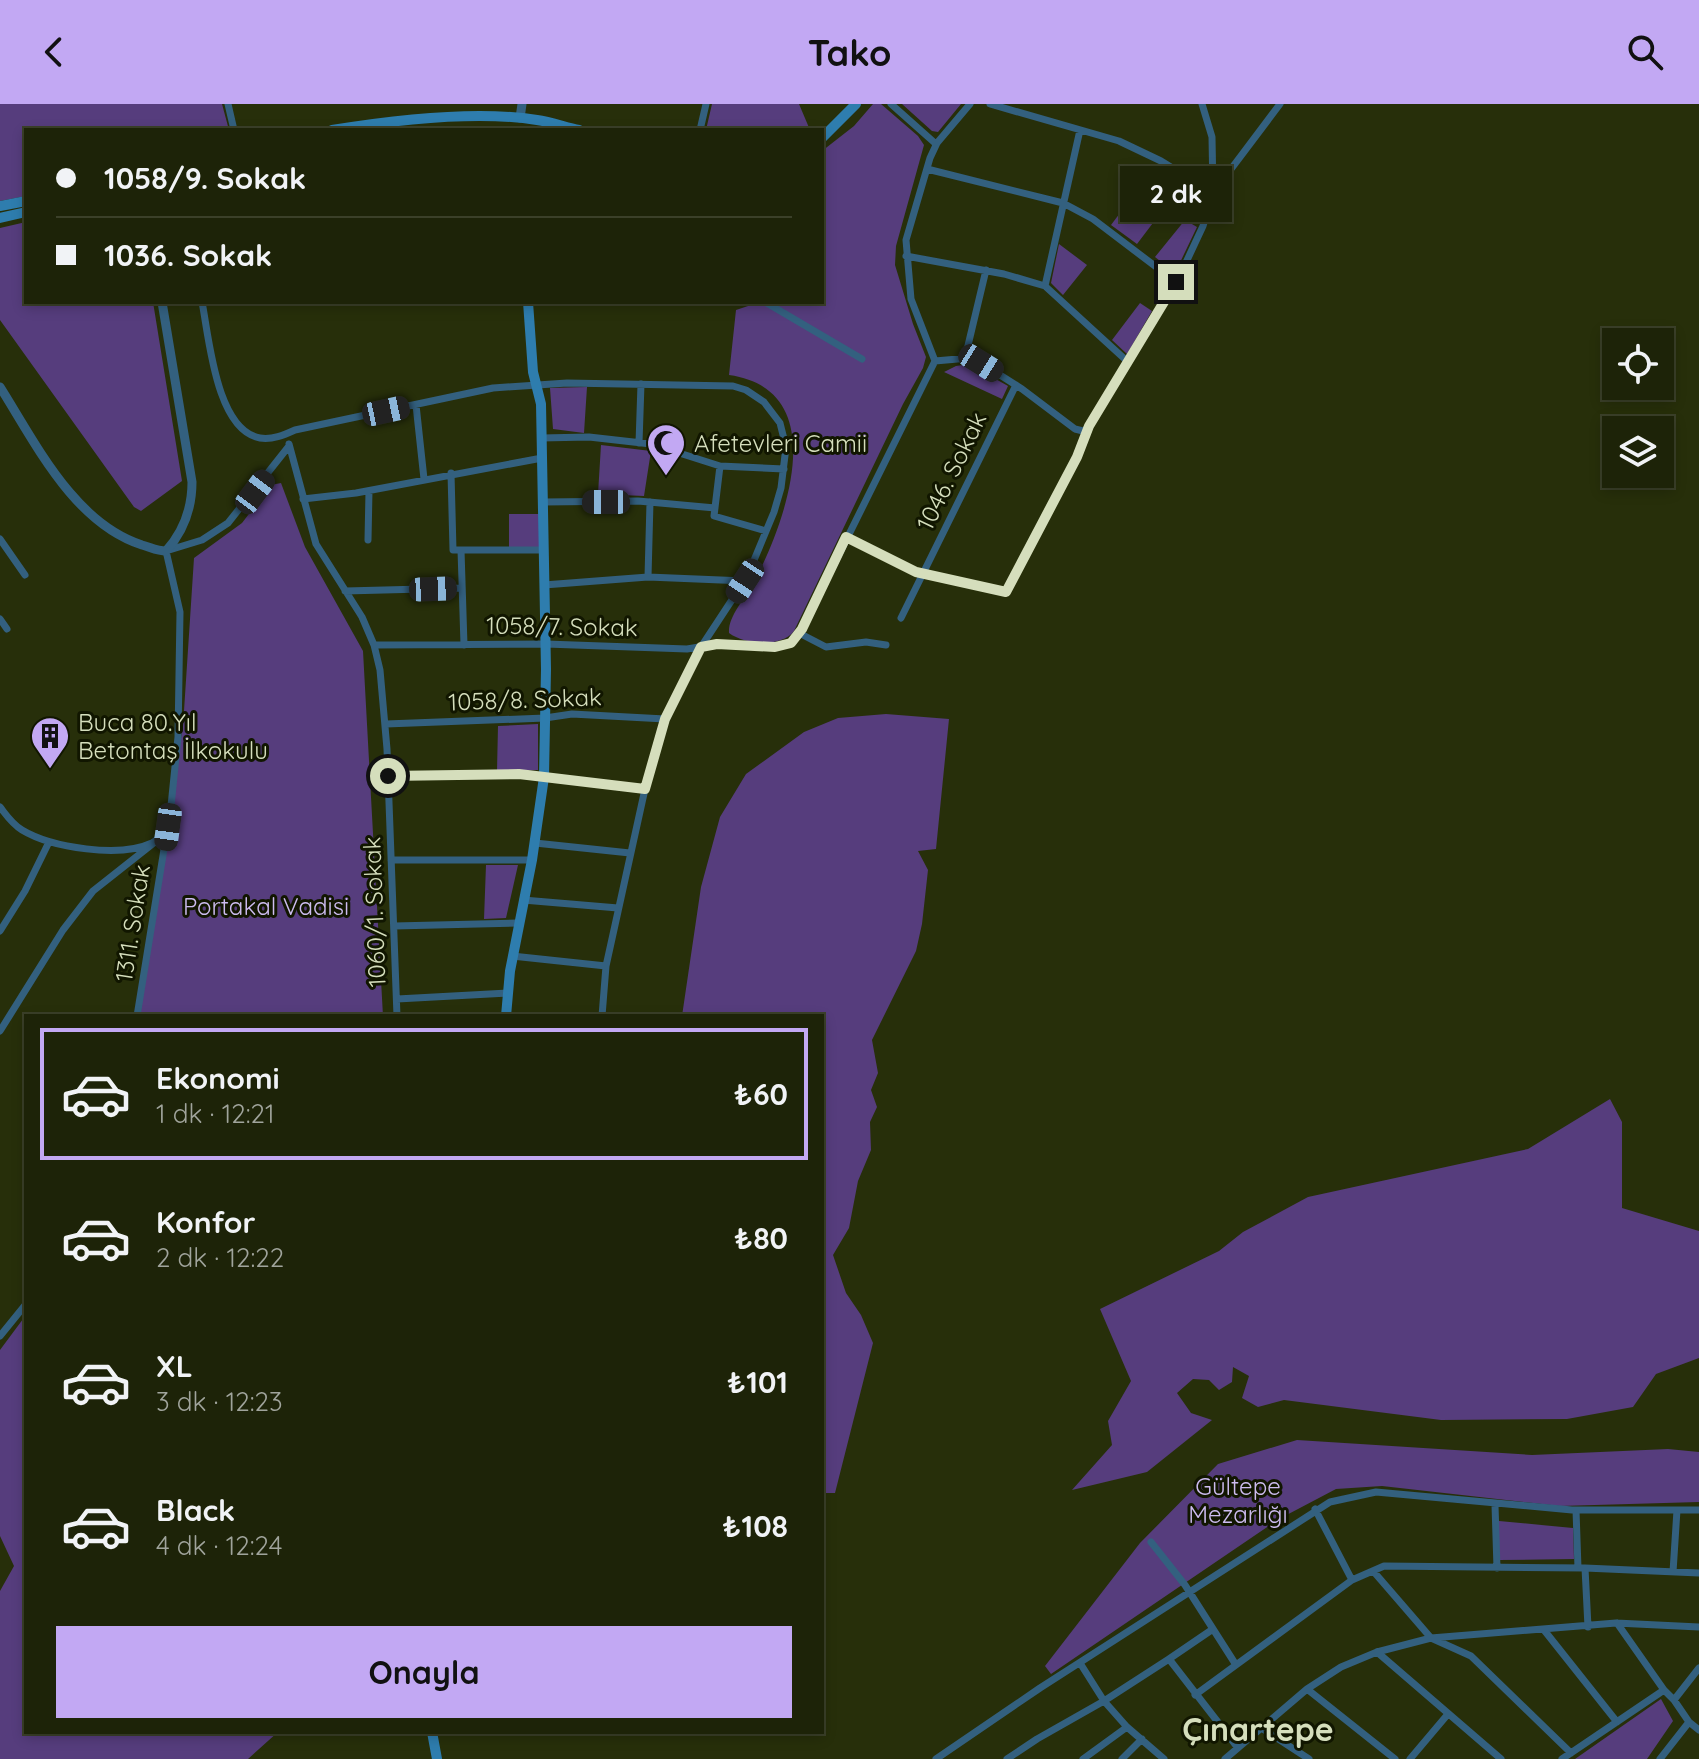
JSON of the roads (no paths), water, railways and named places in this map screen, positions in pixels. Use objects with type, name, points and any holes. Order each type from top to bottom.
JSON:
[{"type":"main road","points":[[824,136],[856,104]]},
{"type":"main road","points":[[344,128],[399,119],[559,128]]},
{"type":"main road","points":[[0,206],[24,201]]},
{"type":"main road","points":[[0,218],[24,212]]},
{"type":"main road","points":[[506,1014],[512,956],[532,860],[544,777],[546,644],[541,404],[536,385],[528,304]]},
{"type":"main road","points":[[432,1734],[437,1759]]},
{"type":"street","points":[[228,104],[234,128]]},
{"type":"street","points":[[520,124],[522,104]]},
{"type":"street","points":[[700,128],[706,104]]},
{"type":"street","points":[[891,104],[936,144]]},
{"type":"street","points":[[886,645],[866,642],[826,647],[799,633],[935,361],[911,299],[906,240],[936,144],[970,104]]},
{"type":"street","points":[[990,104],[1119,141],[1161,161],[1213,193]]},
{"type":"street","points":[[846,537],[923,574],[1006,592],[1077,457],[1089,426],[1176,282],[1203,226],[1213,193],[1212,137],[1202,104]]},
{"type":"street","points":[[1213,193],[1280,104]]},
{"type":"street","points":[[1045,286],[1080,130]]},
{"type":"street","points":[[927,169],[1063,203],[1093,219],[1176,282]]},
{"type":"street","points":[[906,256],[986,270],[1045,286],[1128,362]]},
{"type":"street","points":[[965,358],[986,270]]},
{"type":"street","points":[[162,304],[192,482],[190,510],[176,540],[166,551]]},
{"type":"street","points":[[202,304],[218,386],[241,429],[257,438],[493,388],[536,385],[733,386],[751,393],[768,406],[780,423],[786,440],[784,469],[774,512],[745,581],[701,647],[665,719],[645,789],[618,908],[606,966],[602,1014]]},
{"type":"street","points":[[768,304],[862,359]]},
{"type":"street","points":[[935,361],[965,358],[981,363],[1075,429],[1083,431],[1089,426]]},
{"type":"street","points":[[639,443],[641,384]]},
{"type":"street","name":"1046. Sokak","points":[[901,618],[1016,385]]},
{"type":"street","points":[[0,387],[59,477],[92,517],[127,540],[166,551],[202,540],[228,523],[289,446]]},
{"type":"street","points":[[416,405],[424,479]]},
{"type":"street","name":"1060/1. Sokak","points":[[287,434],[316,544],[362,617],[380,670],[386,724],[397,1014]]},
{"type":"street","points":[[541,438],[589,437],[639,443],[720,466],[784,469]]},
{"type":"street","points":[[303,499],[369,491],[542,458]]},
{"type":"street","points":[[720,466],[714,516],[766,531]]},
{"type":"street","points":[[451,473],[453,550],[544,550]]},
{"type":"street","points":[[368,540],[369,491]]},
{"type":"street","points":[[543,502],[650,502],[715,508]]},
{"type":"street","points":[[648,577],[650,502]]},
{"type":"street","points":[[0,539],[25,575]]},
{"type":"street","points":[[461,550],[464,645]]},
{"type":"street","name":"1311. Sokak","points":[[137,1014],[168,827],[178,737],[180,612],[166,551]]},
{"type":"street","points":[[544,585],[648,577],[745,581]]},
{"type":"street","points":[[345,591],[462,588]]},
{"type":"street","points":[[0,619],[7,629]]},
{"type":"street","name":"1058/7. Sokak","points":[[374,645],[546,644],[687,649],[717,644],[775,647],[791,643],[799,633]]},
{"type":"street","name":"1058/8. Sokak","points":[[386,724],[545,718],[572,714],[665,719]]},
{"type":"street","points":[[388,776],[519,774],[645,789]]},
{"type":"street","points":[[0,807],[11,822],[49,842],[130,850],[155,842]]},
{"type":"street","points":[[0,1031],[63,930],[93,891],[155,842],[168,827]]},
{"type":"street","points":[[0,931],[25,891],[49,842]]},
{"type":"street","points":[[535,843],[630,853]]},
{"type":"street","points":[[391,860],[532,860]]},
{"type":"street","points":[[523,900],[618,908]]},
{"type":"street","points":[[394,926],[518,923]]},
{"type":"street","points":[[512,956],[606,966]]},
{"type":"street","points":[[397,999],[508,993]]},
{"type":"street","points":[[0,1336],[24,1306]]},
{"type":"street","points":[[936,1759],[1315,1509],[1344,1497],[1376,1492],[1576,1510],[1699,1510]]},
{"type":"street","points":[[1495,1505],[1497,1568]]},
{"type":"street","points":[[1315,1509],[1352,1580]]},
{"type":"street","points":[[1576,1510],[1588,1627]]},
{"type":"street","points":[[1673,1572],[1677,1510]]},
{"type":"street","points":[[1151,1542],[1190,1593],[1236,1665]]},
{"type":"street","points":[[1195,1695],[1352,1580],[1384,1566],[1699,1573]]},
{"type":"street","points":[[1374,1572],[1431,1638],[1471,1656],[1571,1753]]},
{"type":"street","points":[[1616,1623],[1664,1690],[1699,1730]]},
{"type":"street","points":[[1225,1759],[1307,1689],[1341,1667],[1377,1652],[1431,1638],[1616,1623],[1699,1627]]},
{"type":"street","points":[[1007,1759],[1104,1701],[1213,1629]]},
{"type":"street","points":[[1544,1630],[1617,1722]]},
{"type":"street","points":[[1377,1652],[1501,1759]]},
{"type":"street","points":[[1169,1659],[1238,1748]]},
{"type":"street","points":[[1080,1663],[1104,1701],[1127,1727],[1164,1759]]},
{"type":"street","points":[[1674,1700],[1699,1668]]},
{"type":"street","points":[[1307,1689],[1395,1759]]},
{"type":"street","points":[[1562,1759],[1664,1690]]},
{"type":"street","points":[[1410,1759],[1448,1714]]},
{"type":"street","points":[[1660,1759],[1689,1722]]},
{"type":"street","points":[[1083,1759],[1127,1727]]},
{"type":"street","points":[[1263,1729],[1309,1759]]},
{"type":"street","points":[[1122,1759],[1142,1739]]},
{"type":"place","name":"Afetevleri Camii","points":[[666,477]]},
{"type":"place","name":"Buca 80.Yıl Betontaş İlkokulu","points":[[50,770]]},
{"type":"district","name":"Çınartepe","points":[[1258,1729]]},
{"type":"park label","name":"Portakal Vadisi","points":[[266,906]]},
{"type":"park label","name":"Gültepe Mezarlığı","points":[[1238,1500]]}]
